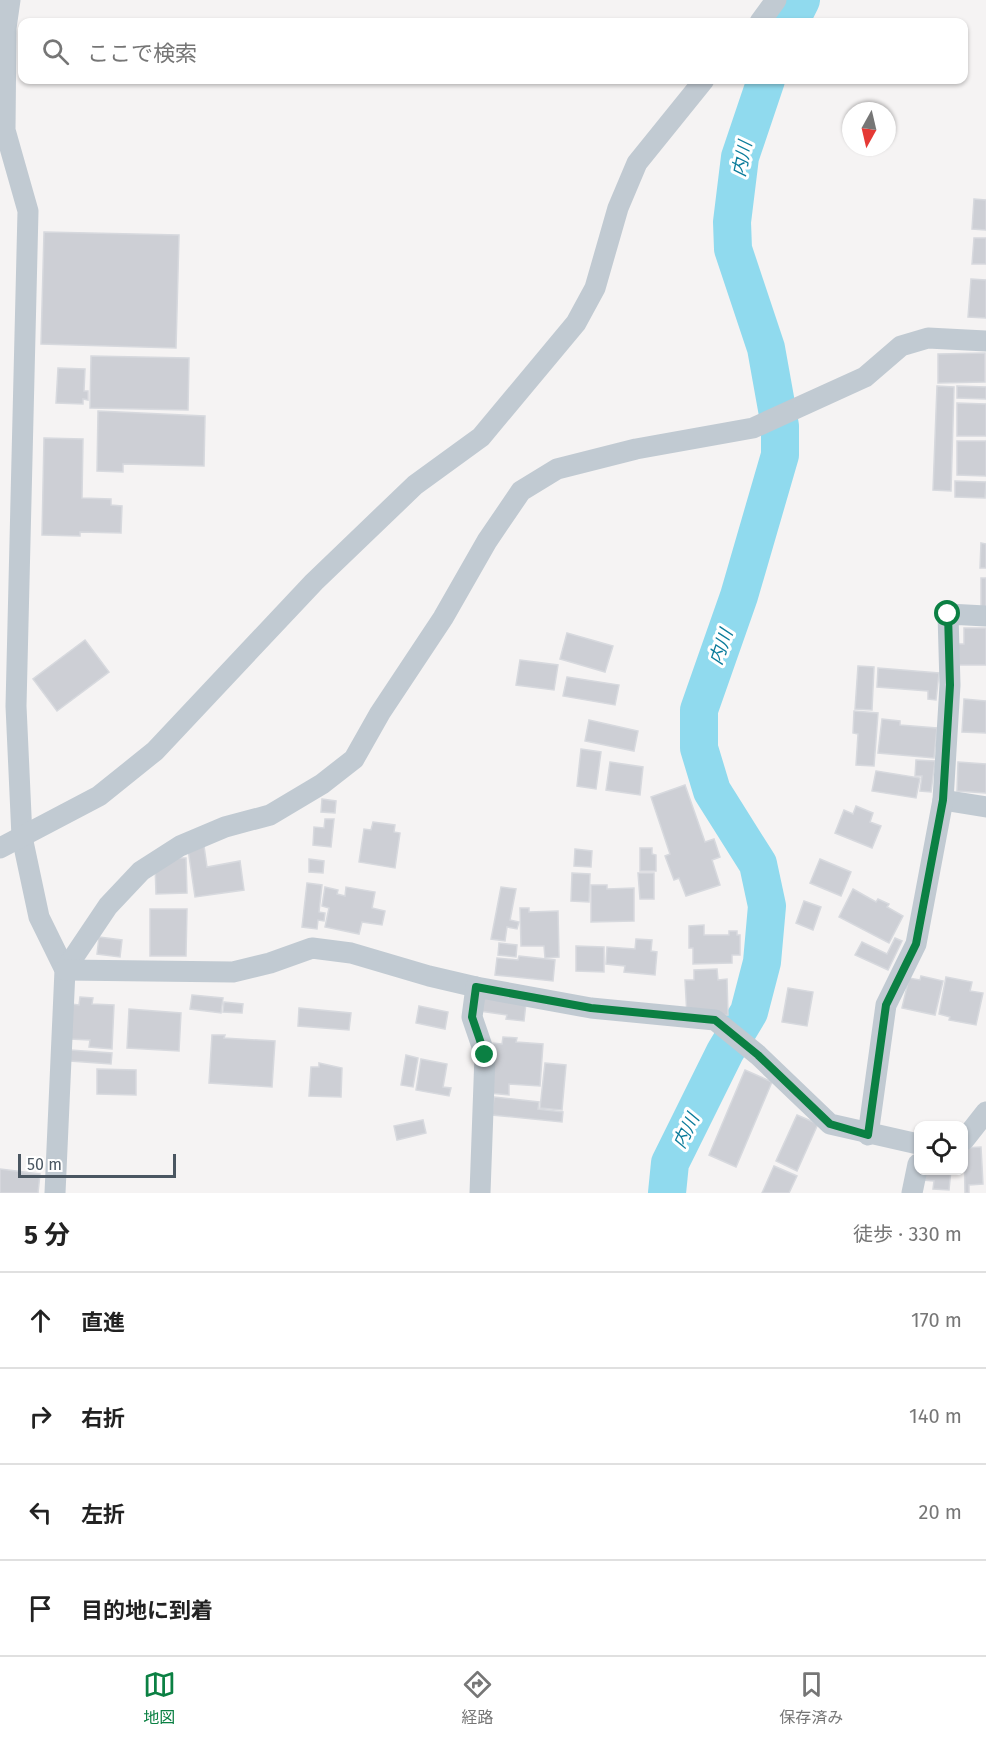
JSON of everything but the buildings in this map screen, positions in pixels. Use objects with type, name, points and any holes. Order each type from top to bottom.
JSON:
[{"type":"street","points":[[10,0],[6,28],[5,130],[28,210],[16,706],[22,837],[39,917],[65,970],[55,1193]]},
{"type":"street","points":[[763,18],[776,0]]},
{"type":"street","points":[[0,848],[99,796],[155,751],[364,533],[415,485],[481,437],[576,323],[595,288],[618,208],[637,163],[701,84]]},
{"type":"street","points":[[65,970],[108,906],[141,871],[180,846],[225,827],[270,815],[322,784],[354,759],[380,713],[443,618],[487,541],[521,491],[556,469],[636,450],[753,428],[865,377],[901,346],[928,339],[986,340]]},
{"type":"street","points":[[868,1135],[886,1005],[916,944],[943,800],[950,696],[948,614],[986,616]]},
{"type":"street","points":[[943,800],[986,807]]},
{"type":"street","points":[[65,970],[233,972],[270,963],[312,948],[351,953],[476,987],[591,1008],[715,1020],[758,1055],[830,1124],[868,1135],[914,1143]]},
{"type":"street","points":[[476,987],[472,1017],[485,1055],[480,1193]]},
{"type":"street","points":[[968,1134],[986,1112]]},
{"type":"street","points":[[912,1193],[916,1175]]},
{"type":"waterway","name":"内川","points":[[792,18],[801,0]]},
{"type":"waterway","name":"内川","points":[[667,1193],[670,1163],[725,1052],[749,1012],[762,962],[767,906],[758,864],[712,791],[699,748],[699,710],[739,596],[780,455],[780,426],[766,348],[733,249],[732,222],[740,157],[765,84]]},
{"type":"route","points":[[485,1055],[472,1017],[476,987],[591,1008],[715,1020],[758,1055],[830,1124],[868,1135],[886,1005],[916,944],[943,800],[950,685],[948,614]]}]
